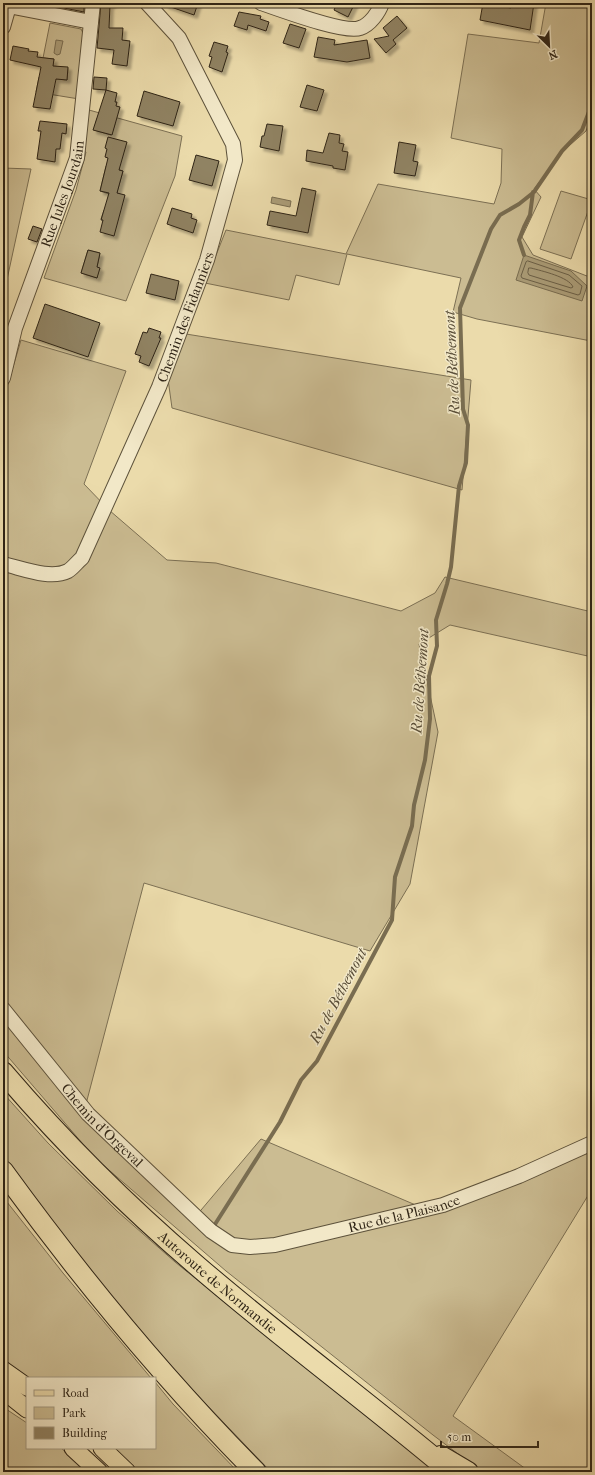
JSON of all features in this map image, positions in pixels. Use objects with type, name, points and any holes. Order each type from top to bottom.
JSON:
[{"type":"highway","name":"Autoroute de Normandie","points":[[3,1072],[101,1178],[194,1264],[451,1472]]},
{"type":"highway","points":[[3,1171],[50,1236],[109,1309],[167,1376],[256,1472]]},
{"type":"highway","points":[[408,1436],[468,1472]]},
{"type":"main road","points":[[3,1370],[26,1386]]},
{"type":"main road","points":[[3,1390],[26,1408]]},
{"type":"main road","points":[[74,1449],[99,1472]]},
{"type":"main road","points":[[103,1449],[127,1472]]},
{"type":"street","name":"Rue Jules Jourdain","points":[[3,378],[15,328],[77,158],[93,3]]},
{"type":"street","name":"Chemin des Fidanniers","points":[[3,564],[49,575],[60,574],[69,570],[82,558],[162,380],[207,260],[235,160],[233,144],[179,38],[147,3]]},
{"type":"street","points":[[261,3],[321,23],[348,29],[360,29],[372,20],[382,3]]},
{"type":"street","points":[[3,27],[6,6],[92,22]]},
{"type":"street","name":"Chemin d'Orgeval","points":[[3,1009],[88,1114],[211,1231]]},
{"type":"street","name":"Rue de la Plaisance","points":[[211,1231],[232,1245],[250,1247],[275,1245],[444,1205],[519,1176],[592,1143]]},
{"type":"green space","points":[[546,3],[592,3],[592,115],[586,131],[563,151],[534,189],[541,197],[522,237],[533,255],[592,278],[591,341],[477,319],[453,312],[461,278],[347,254],[339,285],[296,275],[289,300],[205,283],[226,230],[346,254],[378,184],[494,204],[501,183],[502,149],[451,138],[468,34],[539,43]]},
{"type":"green space","points":[[50,23],[81,29],[85,37],[79,99],[36,92],[39,77],[67,80],[68,68],[53,66],[54,59],[43,58]]},
{"type":"green space","points":[[89,110],[182,136],[175,176],[126,301],[44,278],[76,190],[86,152],[84,151]],"holes":[[[97,118],[115,124],[111,135],[94,130]],[[106,166],[123,171],[116,196],[100,191]],[[104,210],[120,214],[103,220],[101,219]],[[88,250],[100,253],[97,267],[97,278],[81,273]]]},
{"type":"green space","points":[[3,168],[31,169],[3,298]]},
{"type":"green space","points":[[561,191],[592,200],[571,259],[540,249]]},
{"type":"green space","points":[[186,334],[471,380],[462,490],[172,408],[168,379]]},
{"type":"green space","points":[[21,340],[126,371],[84,484],[109,510],[167,560],[216,563],[401,611],[435,593],[445,577],[592,612],[592,657],[450,625],[419,644],[438,732],[410,884],[370,951],[144,883],[86,1104],[196,1216],[261,1139],[425,1209],[592,1137],[592,1189],[453,1416],[530,1472],[482,1472],[226,1271],[95,1158],[3,1051],[3,401]]},
{"type":"green space","points":[[3,1093],[48,1143],[117,1211],[175,1262],[436,1472],[271,1472],[133,1328],[8,1165],[3,1157]]},
{"type":"green space","points":[[3,1197],[63,1273],[150,1377],[26,1377],[3,1361]]},
{"type":"green space","points":[[156,1383],[173,1404],[238,1472],[137,1472],[114,1449],[156,1449]]},
{"type":"green space","points":[[3,1407],[26,1422],[26,1449],[62,1449],[88,1472],[3,1472]]},
{"type":"water","points":[[56,40],[63,41],[60,54],[57,55],[54,53]]},
{"type":"water","points":[[272,197],[291,201],[290,207],[271,203]]},
{"type":"water","points":[[524,255],[571,271],[587,286],[582,301],[516,280]]},
{"type":"building","points":[[49,3],[77,5],[77,3],[84,3],[84,12],[49,5]]},
{"type":"building","points":[[101,3],[113,3],[110,5],[109,28],[123,28],[122,40],[130,41],[127,66],[112,64],[114,50],[97,48]]},
{"type":"building","points":[[165,3],[198,3],[194,15],[165,5]]},
{"type":"building","points":[[337,3],[355,3],[348,17],[334,10]]},
{"type":"building","points":[[483,3],[511,8],[511,3],[534,3],[530,30],[480,20]]},
{"type":"building","points":[[239,12],[261,16],[260,19],[269,22],[266,31],[248,25],[247,30],[234,26]]},
{"type":"building","points":[[397,16],[407,28],[393,40],[396,44],[386,53],[374,39],[389,36],[383,28]]},
{"type":"building","points":[[290,24],[306,29],[299,48],[283,43]]},
{"type":"building","points":[[318,37],[335,40],[334,45],[367,40],[370,58],[347,62],[314,57]]},
{"type":"building","points":[[214,42],[228,46],[226,52],[228,53],[222,72],[209,67],[212,57],[209,56]]},
{"type":"building","points":[[13,46],[29,49],[28,51],[38,52],[37,57],[54,59],[53,66],[68,67],[67,80],[56,79],[50,109],[33,107],[41,67],[10,60]]},
{"type":"building","points":[[94,77],[107,78],[106,90],[93,89]]},
{"type":"building","points":[[307,85],[324,90],[317,111],[300,107]]},
{"type":"building","points":[[106,90],[117,93],[115,102],[117,102],[116,106],[120,107],[112,135],[93,130]]},
{"type":"building","points":[[144,91],[180,102],[173,126],[137,116]]},
{"type":"building","points":[[40,121],[67,124],[66,134],[62,133],[60,149],[56,149],[55,162],[37,159],[41,131],[38,131]]},
{"type":"building","points":[[267,124],[283,126],[279,151],[260,147],[262,136],[264,136]]},
{"type":"building","points":[[329,133],[340,135],[339,143],[344,144],[342,151],[348,152],[345,170],[306,161],[307,150],[323,153]]},
{"type":"building","points":[[108,137],[127,142],[119,170],[123,171],[117,193],[125,195],[114,236],[100,232],[103,220],[101,220],[109,193],[100,191],[108,158],[105,157],[107,149],[105,148]]},
{"type":"building","points":[[399,142],[416,145],[413,161],[418,162],[415,176],[394,173]]},
{"type":"building","points":[[196,155],[219,161],[212,186],[189,180]]},
{"type":"building","points":[[302,188],[316,191],[308,233],[267,225],[270,211],[296,216]]},
{"type":"building","points":[[172,208],[192,214],[191,218],[197,220],[193,233],[167,224]]},
{"type":"building","points":[[33,226],[42,229],[37,242],[28,239]]},
{"type":"building","points":[[88,250],[100,253],[97,267],[100,268],[97,278],[81,273]]},
{"type":"building","points":[[151,274],[179,281],[175,300],[146,293]]},
{"type":"building","points":[[45,304],[100,323],[88,357],[33,338]]},
{"type":"building","points":[[149,328],[161,332],[159,338],[161,338],[149,366],[139,362],[141,356],[135,354],[143,332],[147,333]]},
{"type":"waterway","name":"Ru de Béthemont","points":[[212,1229],[280,1122],[301,1080],[317,1061],[392,920],[395,877],[412,826],[414,805],[425,760],[430,719],[429,676],[437,646],[436,620],[451,567],[459,486],[466,463],[468,425],[463,409],[460,308],[491,229],[500,215],[519,204],[534,192],[562,151],[582,130],[592,104]]},
{"type":"waterway","points":[[524,255],[519,240],[530,215],[533,192]]}]
